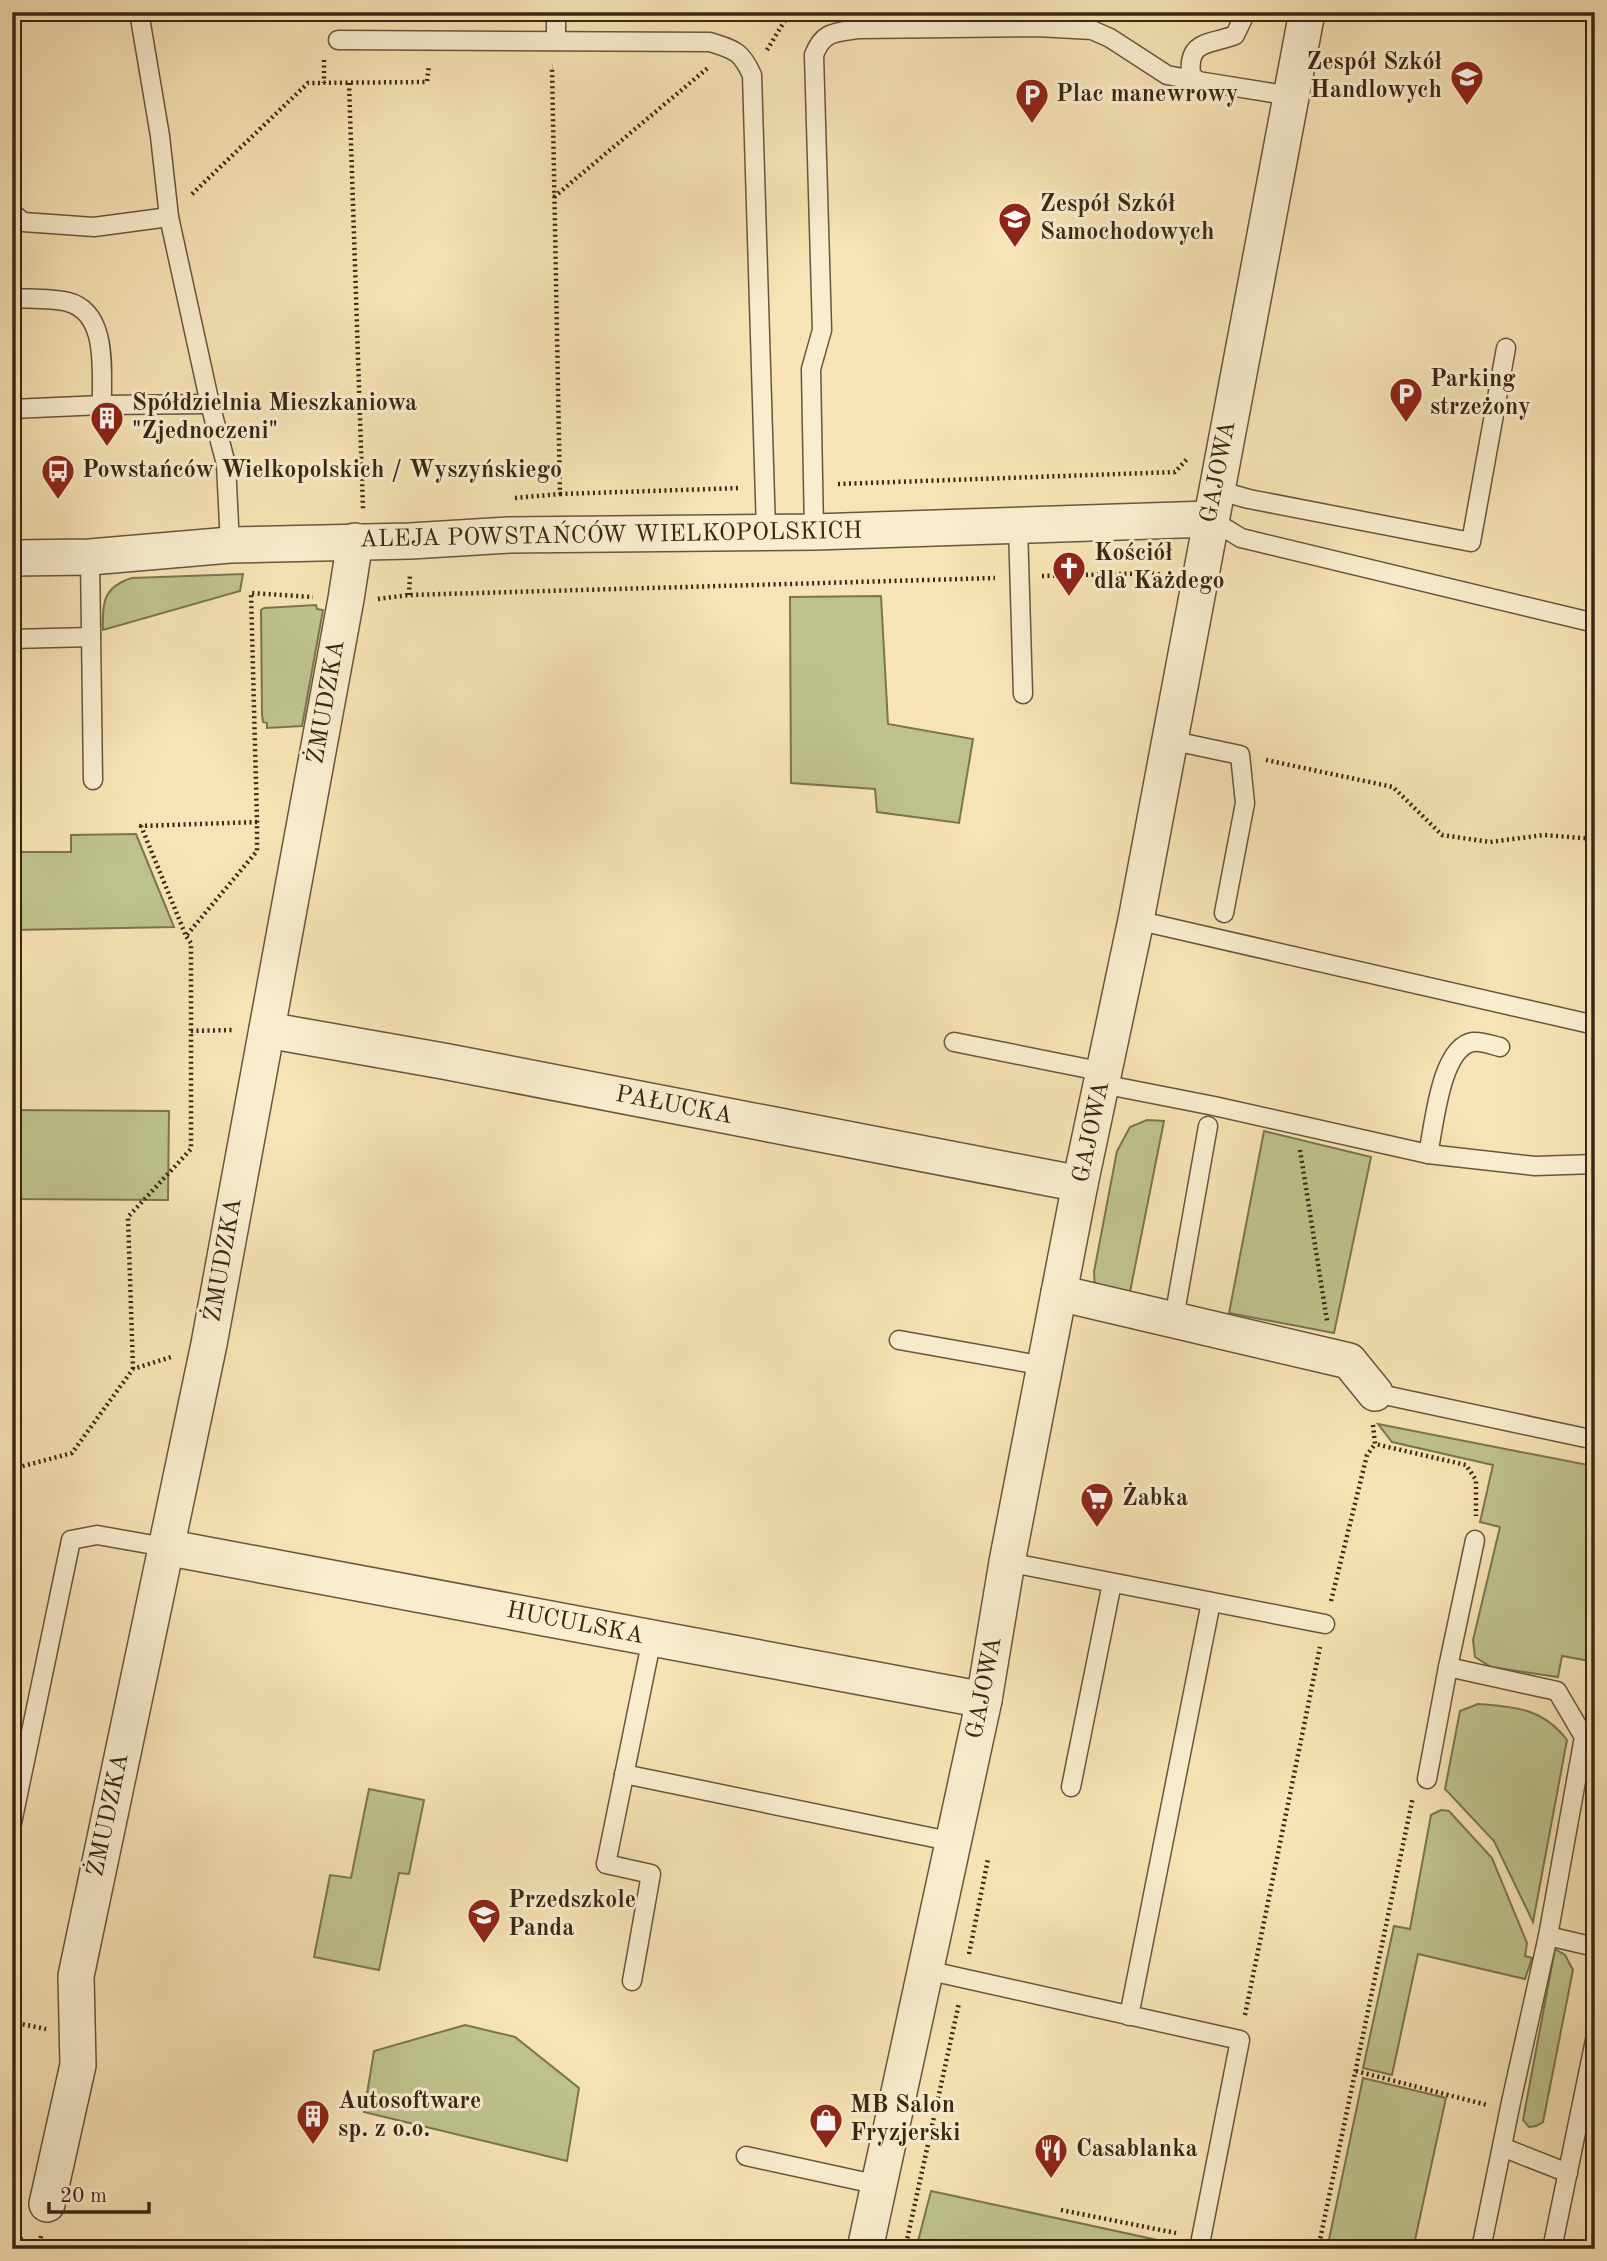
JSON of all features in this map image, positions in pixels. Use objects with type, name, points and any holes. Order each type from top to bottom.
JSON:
[{"type":"street","name":"GAJOWA","points":[[865,2249],[984,1700],[1007,1562],[1080,1184],[1136,920],[1307,12]]},
{"type":"street","name":"ALEJA POWSTAŃCÓW WIELKOPOLSKICH","points":[[12,558],[90,556],[230,545],[410,541],[509,535],[1018,527],[1213,504]]},
{"type":"street","name":"ŻMUDZKA","points":[[47,2204],[78,2065],[76,1976],[209,1344],[355,541]]},
{"type":"street","name":"PAŁUCKA","points":[[267,1030],[443,1061],[1080,1184]]},
{"type":"street","points":[[1059,1293],[1349,1361],[1375,1393]]},
{"type":"street","name":"HUCULSKA","points":[[165,1547],[984,1700]]},
{"type":"lane","points":[[139,12],[160,136],[169,216],[210,404],[226,464],[230,545]]},
{"type":"lane","points":[[556,12],[556,41]]},
{"type":"lane","points":[[1198,81],[1191,75],[1190,62],[1196,49],[1205,43],[1235,36],[1246,12]]},
{"type":"lane","points":[[814,532],[811,369],[822,330],[814,55],[819,42],[830,33],[858,29],[1038,27],[1092,30],[1110,38],[1167,75],[1291,96]]},
{"type":"lane","points":[[338,40],[710,41],[730,48],[744,58],[752,75],[766,531]]},
{"type":"lane","points":[[12,213],[23,222],[94,227],[169,216]]},
{"type":"lane","points":[[12,298],[68,302],[87,312],[97,330],[102,405]]},
{"type":"lane","points":[[1213,504],[1249,499],[1471,542],[1506,348]]},
{"type":"lane","points":[[12,409],[210,404]]},
{"type":"lane","points":[[1213,504],[1241,538],[1595,623]]},
{"type":"lane","points":[[1018,527],[1023,694]]},
{"type":"lane","points":[[90,556],[93,780]]},
{"type":"lane","points":[[12,639],[91,637]]},
{"type":"lane","points":[[1169,740],[1240,755],[1245,803],[1224,913]]},
{"type":"lane","points":[[1136,920],[1595,1025]]},
{"type":"lane","points":[[954,1042],[1296,1125],[1428,1154],[1535,1166],[1595,1164]]},
{"type":"lane","points":[[1428,1154],[1443,1078],[1456,1053],[1461,1047],[1474,1042],[1500,1047]]},
{"type":"lane","points":[[1174,1318],[1208,1126]]},
{"type":"lane","points":[[899,1340],[1045,1366]]},
{"type":"lane","points":[[1375,1393],[1595,1440]]},
{"type":"lane","points":[[12,1823],[71,1540],[97,1535],[165,1547]]},
{"type":"lane","points":[[1427,1779],[1475,1540]]},
{"type":"lane","points":[[1007,1562],[1325,1624]]},
{"type":"lane","points":[[1071,1787],[1112,1583]]},
{"type":"lane","points":[[1129,2015],[1211,1602]]},
{"type":"lane","points":[[632,1981],[651,1874],[606,1864],[652,1638]]},
{"type":"lane","points":[[1448,1667],[1557,1692],[1584,1737],[1548,1936],[1481,2249]]},
{"type":"lane","points":[[625,1774],[954,1842]]},
{"type":"lane","points":[[1548,1936],[1595,1947]]},
{"type":"lane","points":[[926,1970],[1240,2040],[1200,2243]]},
{"type":"lane","points":[[1552,2249],[1595,2040]]},
{"type":"lane","points":[[1502,2147],[1568,2173]]},
{"type":"lane","points":[[746,2156],[879,2185]]},
{"type":"path","points":[[752,75],[790,12]]},
{"type":"path","points":[[169,216],[308,83],[427,82],[431,40]]},
{"type":"path","points":[[554,197],[709,67],[698,66]]},
{"type":"path","points":[[560,494],[552,67],[564,67]]},
{"type":"path","points":[[349,83],[363,509],[375,508]]},
{"type":"path","points":[[814,485],[1175,471],[1194,452]]},
{"type":"path","points":[[505,499],[560,494],[766,487]]},
{"type":"path","points":[[409,595],[410,571]]},
{"type":"path","points":[[366,600],[409,595],[1157,573],[1172,584]]},
{"type":"path","points":[[186,936],[257,851],[251,593],[324,597]]},
{"type":"path","points":[[1594,642],[1595,661]]},
{"type":"path","points":[[1595,690],[1589,710],[1588,744],[1595,748]]},
{"type":"path","points":[[1240,755],[1393,787],[1442,835],[1490,842],[1544,835],[1595,839]]},
{"type":"path","points":[[133,1369],[128,1217],[191,1149],[191,943],[141,827],[257,822]]},
{"type":"path","points":[[1296,1125],[1333,1357]]},
{"type":"path","points":[[12,1469],[72,1453],[133,1369],[209,1344]]},
{"type":"path","points":[[1240,2040],[1325,1624],[1367,1455],[1375,1444],[1372,1419],[1375,1393]]},
{"type":"path","points":[[1375,1444],[1466,1465],[1476,1479],[1475,1540]]},
{"type":"path","points":[[1318,2249],[1414,1791],[1427,1779]]},
{"type":"path","points":[[1356,2071],[1509,2111]]},
{"type":"path","points":[[1061,2210],[1200,2243]]},
{"type":"path","points":[[12,2231],[33,2249]]},
{"type":"green space","points":[[243,574],[240,591],[103,630],[106,597],[115,586],[132,578]]},
{"type":"green space","points":[[881,596],[888,724],[973,739],[959,823],[877,812],[875,789],[791,783],[790,597]]},
{"type":"green space","points":[[316,605],[317,609],[323,610],[302,726],[267,728],[262,714],[261,610]]},
{"type":"green space","points":[[136,834],[174,927],[15,930],[14,852],[71,852],[71,835]]},
{"type":"green space","points":[[12,1110],[169,1111],[168,1200],[12,1199]]},
{"type":"green space","points":[[1147,1120],[1164,1121],[1129,1297],[1095,1289],[1094,1272],[1117,1151],[1130,1127]]},
{"type":"green space","points":[[1264,1131],[1371,1157],[1334,1333],[1229,1313]]},
{"type":"green space","points":[[1378,1424],[1595,1465],[1595,1639],[1590,1661],[1562,1656],[1558,1677],[1491,1667],[1475,1657],[1473,1640],[1500,1527],[1480,1522],[1493,1465],[1392,1442]]},
{"type":"green space","points":[[1478,1704],[1516,1708],[1538,1715],[1558,1729],[1567,1740],[1533,1922],[1494,1841],[1445,1789],[1460,1711]]},
{"type":"green space","points":[[369,1789],[424,1800],[409,1874],[399,1873],[379,1970],[314,1957],[330,1875],[351,1878]]},
{"type":"green space","points":[[1441,1810],[1449,1811],[1492,1858],[1527,1943],[1525,1956],[1532,1958],[1525,1979],[1418,1954],[1392,2075],[1363,2068],[1394,1926],[1410,1929],[1431,1815]]},
{"type":"green space","points":[[1555,1949],[1565,1955],[1573,1970],[1543,2122],[1529,2127],[1523,2120]]},
{"type":"green space","points":[[465,2025],[515,2037],[579,2088],[567,2161],[364,2112],[374,2051]]},
{"type":"green space","points":[[1363,2078],[1446,2098],[1413,2249],[1327,2249]]},
{"type":"green space","points":[[931,2191],[1176,2244],[1174,2249],[916,2249]]},
{"type":"place","name":"Zespół Szkół Handlowych","points":[[1467,107]]},
{"type":"place","name":"Plac manewrowy","points":[[1032,125]]},
{"type":"place","name":"Zespół Szkół Samochodowych","points":[[1015,249]]},
{"type":"place","name":"Parking strzeżony","points":[[1406,424]]},
{"type":"place","name":"Spółdzielnia Mieszkaniowa \"Zjednoczeni\"","points":[[107,448]]},
{"type":"place","name":"Powstańców Wielkopolskich / Wyszyńskiego","points":[[58,501]]},
{"type":"place","name":"Kościół dla Każdego","points":[[1069,598]]},
{"type":"place","name":"Żabka","points":[[1097,1529]]},
{"type":"place","name":"Przedszkole Panda","points":[[484,1945]]},
{"type":"place","name":"Autosoftware sp. z o.o.","points":[[313,2146]]},
{"type":"place","name":"MB Salon Fryzjerski","points":[[826,2150]]},
{"type":"place","name":"Casablanka","points":[[1051,2180]]}]
